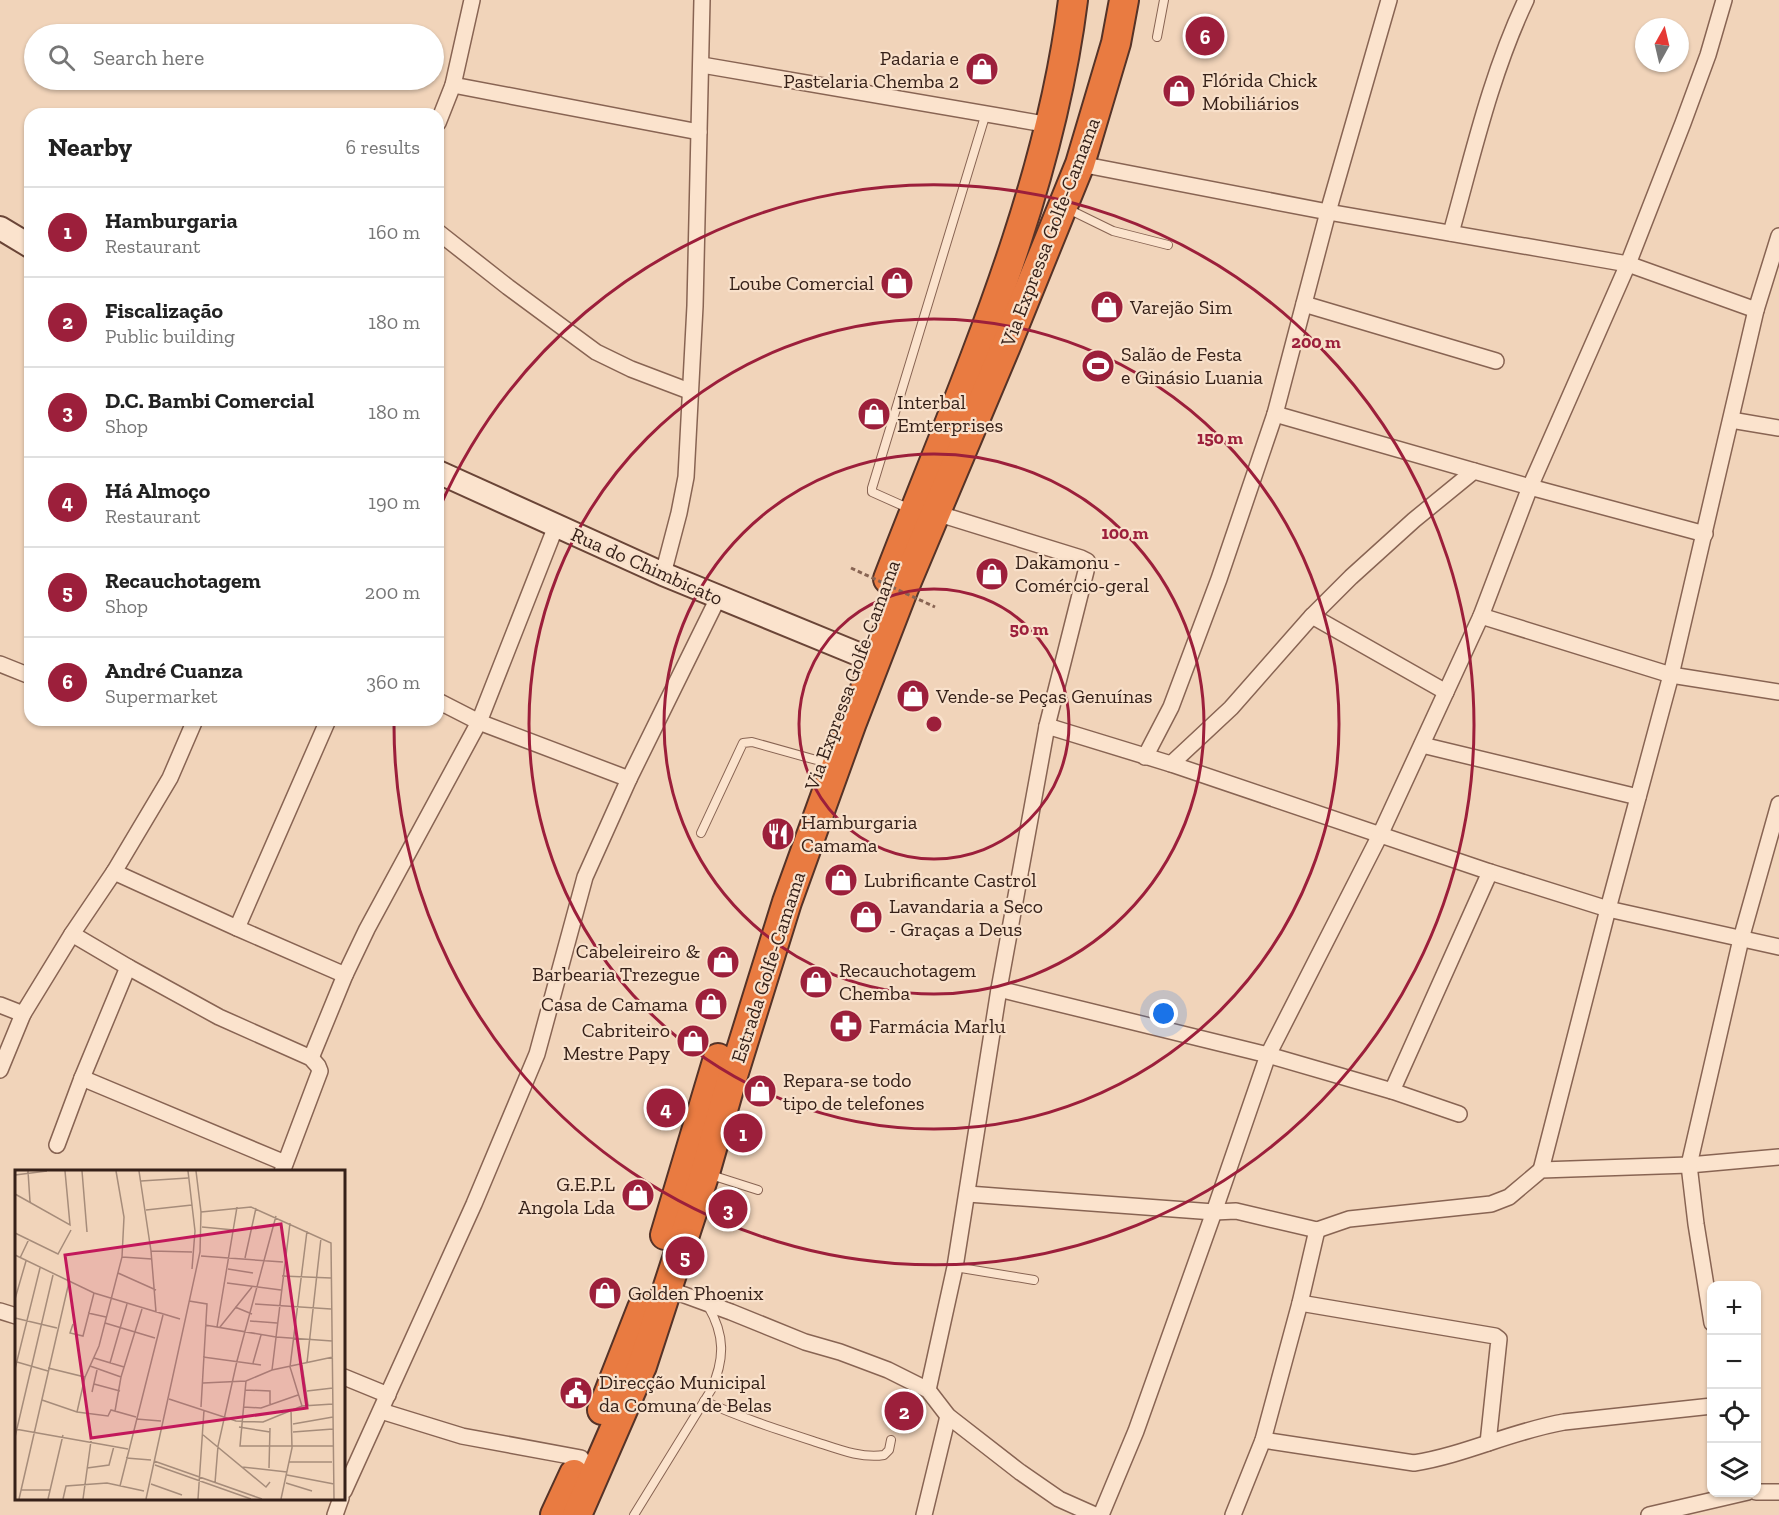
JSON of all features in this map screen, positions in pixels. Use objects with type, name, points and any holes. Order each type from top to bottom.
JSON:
[{"type":"highway","name":"Via Expressa Golfe-Camama","points":[[851,724],[901,595],[925,512],[1018,236],[1050,125],[1073,0]]},
{"type":"highway","name":"Via Expressa Golfe-Camama","points":[[555,1515],[616,1375],[650,1287],[702,1109],[758,933],[858,654],[1006,346],[1063,207],[1080,164],[1116,42],[1124,0]]},
{"type":"highway","name":"Estrada Golfe-Camama","points":[[577,1515],[642,1366],[705,1173],[788,902],[851,724]]},
{"type":"street","points":[[444,108],[453,85],[472,0]]},
{"type":"street","points":[[663,574],[686,477],[695,306],[702,0]]},
{"type":"street","points":[[1145,757],[1175,697],[1219,579],[1275,414],[1328,212],[1389,0]]},
{"type":"street","points":[[1451,233],[1502,54],[1526,0]]},
{"type":"street","points":[[1101,1515],[1136,1431],[1268,1055],[1380,835],[1480,616],[1530,487],[1628,264],[1708,55],[1725,0]]},
{"type":"street","points":[[702,65],[1050,125]]},
{"type":"street","points":[[453,85],[699,132]]},
{"type":"street","points":[[1080,164],[1328,212],[1628,264],[1756,310]]},
{"type":"street","points":[[0,228],[24,242]]},
{"type":"street","points":[[968,1194],[1214,1212],[1236,1211],[1317,1230],[1349,1219],[1491,1204],[1509,1197],[1541,1170],[1671,675],[1756,310],[1779,236]]},
{"type":"street","points":[[444,237],[596,352],[631,369],[689,391]]},
{"type":"street","points":[[1304,304],[1496,361]]},
{"type":"street","points":[[1275,414],[1705,534]]},
{"type":"street","points":[[1731,420],[1779,428]]},
{"type":"street","points":[[1171,764],[1231,708],[1312,616],[1352,577],[1406,527],[1474,471]]},
{"type":"street","name":"Rua do Chimbicato","points":[[444,477],[718,598],[858,654]]},
{"type":"street","points":[[925,512],[1087,561],[1047,726],[999,989],[955,1267],[928,1390]]},
{"type":"street","points":[[311,1058],[345,975],[367,929],[479,722],[556,526]]},
{"type":"street","points":[[345,1489],[474,1204],[537,1054],[585,877],[629,779],[718,598]]},
{"type":"street","points":[[1312,616],[1446,692]]},
{"type":"street","points":[[1480,616],[1671,675],[1779,692]]},
{"type":"street","points":[[0,664],[24,674]]},
{"type":"street","points":[[444,704],[479,722],[629,779]]},
{"type":"street","points":[[0,1070],[23,1014],[72,934],[114,872],[170,778],[192,726]]},
{"type":"street","points":[[237,928],[325,726]]},
{"type":"street","points":[[1047,726],[1171,764],[1490,872],[1608,909],[1779,947]]},
{"type":"street","points":[[1422,745],[1638,797]]},
{"type":"street","points":[[1707,1293],[1689,1165],[1741,939],[1779,804]]},
{"type":"street","points":[[114,872],[345,975]]},
{"type":"street","points":[[1392,1091],[1490,872]]},
{"type":"street","points":[[72,934],[219,1017],[311,1058],[320,1071],[283,1167],[82,1078]]},
{"type":"street","points":[[57,1145],[128,967]]},
{"type":"street","points":[[999,989],[1268,1055],[1392,1091],[1459,1114]]},
{"type":"street","points":[[0,1005],[23,1014]]},
{"type":"street","points":[[1541,1170],[1689,1165],[1779,1157]]},
{"type":"street","points":[[1233,1515],[1263,1440],[1317,1230]]},
{"type":"street","points":[[668,1289],[805,1342],[888,1370],[928,1390],[948,1416],[1020,1472],[1059,1499],[1095,1515]]},
{"type":"street","points":[[1300,1303],[1495,1336],[1499,1339],[1488,1443]]},
{"type":"street","points":[[0,1311],[15,1316]]},
{"type":"street","points":[[345,1377],[387,1395]]},
{"type":"street","points":[[1263,1440],[1414,1463],[1434,1460],[1540,1426],[1707,1407]]},
{"type":"street","points":[[381,1411],[462,1436],[581,1458]]},
{"type":"street","points":[[924,1515],[948,1416]]},
{"type":"street","points":[[1761,1492],[1779,1492]]},
{"type":"street","points":[[1651,1515],[1728,1497]]},
{"type":"street","points":[[334,1515],[340,1500]]},
{"type":"lane","points":[[1157,37],[1164,0]]},
{"type":"lane","points":[[925,512],[872,492],[872,489],[986,113]]},
{"type":"lane","points":[[1063,207],[1113,231],[1168,245]]},
{"type":"lane","points":[[701,833],[743,743],[752,742],[820,761]]},
{"type":"lane","points":[[705,1173],[758,1191]]},
{"type":"lane","points":[[955,1267],[1034,1280]]},
{"type":"lane","points":[[634,1515],[718,1374],[721,1358],[719,1329],[706,1303]]},
{"type":"lane","points":[[704,1401],[747,1419],[845,1452],[877,1457],[889,1450],[891,1440]]},
{"type":"path","points":[[851,568],[935,607]]},
{"type":"place","name":"André Cuanza","points":[[1205,36]]},
{"type":"place","name":"Padaria e Pastelaria Chemba 2","points":[[982,69]]},
{"type":"place","name":"Flórida Chick Mobiliários","points":[[1179,91]]},
{"type":"place","name":"Loube Comercial","points":[[897,283]]},
{"type":"place","name":"Varejão Sim","points":[[1107,307]]},
{"type":"place","name":"Salão de Festa e Ginásio Luania","points":[[1098,366]]},
{"type":"place","name":"Interbal Emterprises","points":[[874,414]]},
{"type":"place","name":"Dakamonu - Comércio-geral","points":[[992,574]]},
{"type":"place","name":"Vende-se Peças Genuínas","points":[[913,696]]},
{"type":"place","name":"Hamburgaria Camama","points":[[778,834]]},
{"type":"place","name":"Lubrificante Castrol","points":[[841,880]]},
{"type":"place","name":"Lavandaria a Seco - Graças a Deus","points":[[866,917]]},
{"type":"place","name":"Cabeleireiro & Barbearia Trezegue","points":[[723,962]]},
{"type":"place","name":"Recauchotagem Chemba","points":[[816,982]]},
{"type":"place","name":"Casa de Camama","points":[[711,1004]]},
{"type":"place","name":"Farmácia Marlu","points":[[846,1026]]},
{"type":"place","name":"Cabriteiro Mestre Papy","points":[[693,1041]]},
{"type":"place","name":"Repara-se todo tipo de telefones","points":[[760,1091]]},
{"type":"place","name":"Há Almoço","points":[[666,1108]]},
{"type":"place","name":"Hamburgaria","points":[[743,1133]]},
{"type":"place","name":"G.E.P.L Angola Lda","points":[[638,1195]]},
{"type":"place","name":"D.C. Bambi Comercial","points":[[728,1209]]},
{"type":"place","name":"Recauchotagem","points":[[685,1256]]},
{"type":"place","name":"Golden Phoenix","points":[[605,1293]]},
{"type":"place","name":"Direcção Municipal da Comuna de Belas","points":[[576,1393]]},
{"type":"place","name":"Fiscalização","points":[[904,1411]]}]
